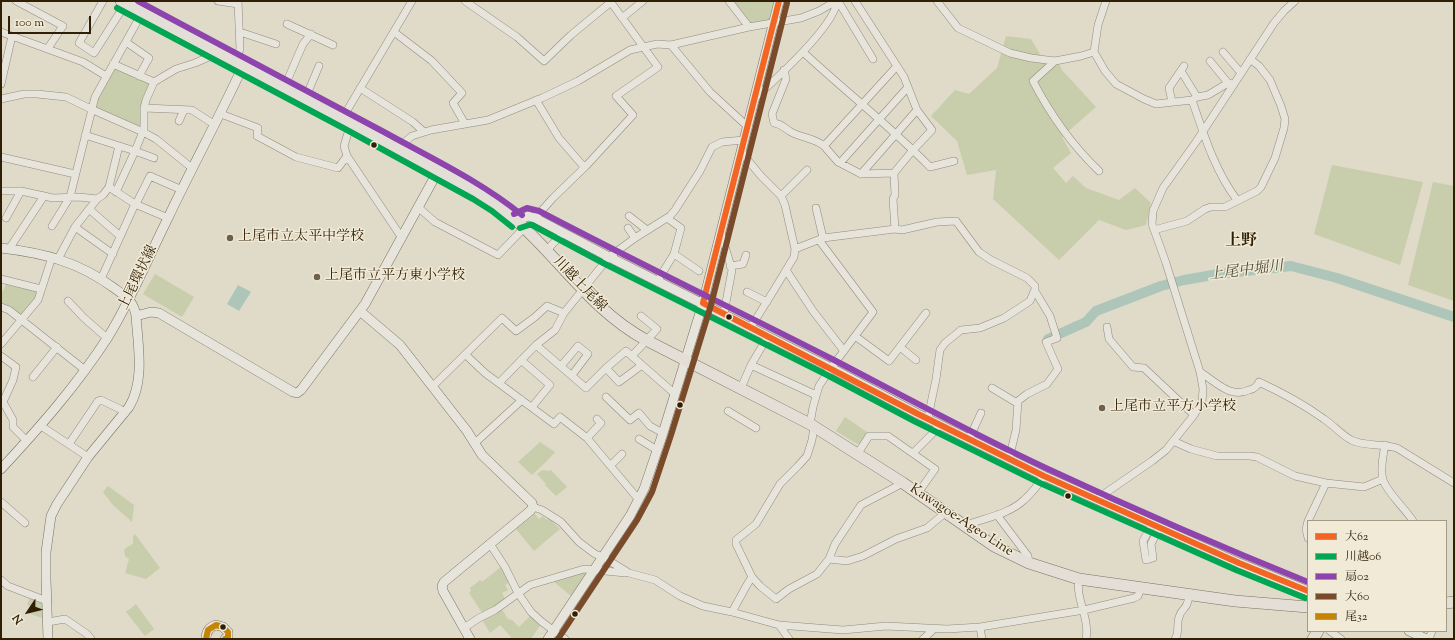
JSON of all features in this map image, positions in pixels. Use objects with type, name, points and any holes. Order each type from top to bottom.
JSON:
[{"type":"main road","points":[[123,2],[484,196],[521,225]]},
{"type":"main road","name":"川越上尾線","points":[[521,225],[583,291],[613,319],[646,340]]},
{"type":"main road","name":"Kawagoe-Ageo Line","points":[[646,340],[812,426],[858,453],[994,546],[1029,563],[1079,579],[1235,601],[1307,607]]},
{"type":"street","points":[[16,1],[25,4],[63,26],[48,48]]},
{"type":"street","points":[[103,1],[79,43],[94,53],[123,2]]},
{"type":"street","points":[[218,1],[238,3],[240,32],[239,64]]},
{"type":"street","points":[[402,238],[346,156],[344,146],[346,121],[360,88],[412,1]]},
{"type":"street","points":[[466,1],[516,36],[544,61],[571,35],[611,2],[658,67],[616,96],[633,115],[535,218]]},
{"type":"street","points":[[622,18],[644,1]]},
{"type":"street","points":[[729,1],[749,26]]},
{"type":"street","points":[[550,635],[595,570],[639,500],[663,433],[703,303],[779,1]]},
{"type":"street","points":[[396,149],[412,136],[431,130],[488,120],[536,100],[578,81],[630,50],[656,44],[671,45],[749,26],[801,18],[819,11],[837,1]]},
{"type":"street","points":[[755,98],[803,52],[832,16],[837,8],[837,1]]},
{"type":"street","points":[[837,1],[873,59]]},
{"type":"street","points":[[855,1],[897,66],[908,87],[917,110],[932,130],[894,173],[895,195],[893,199],[895,229]]},
{"type":"street","points":[[937,1],[958,28],[979,40],[1010,53],[1031,58],[1055,61],[1094,52]]},
{"type":"street","points":[[1098,500],[1104,494],[1160,455],[1194,415],[1202,402],[1200,372],[1152,224],[1153,211],[1158,197],[1203,130],[1230,84],[1240,73],[1274,23],[1295,1]]},
{"type":"street","points":[[1107,2],[1098,25],[1094,52],[1116,84],[1156,104],[1194,99],[1208,95],[1230,84]]},
{"type":"street","points":[[52,226],[70,197],[95,97],[142,13]]},
{"type":"street","points":[[287,24],[333,45]]},
{"type":"street","points":[[1,32],[83,62],[106,76]]},
{"type":"street","points":[[240,32],[276,44]]},
{"type":"street","points":[[394,32],[432,61],[462,93],[453,103],[465,124]]},
{"type":"street","points":[[284,88],[303,44],[311,34]]},
{"type":"street","points":[[1,84],[4,60],[12,36]]},
{"type":"street","points":[[126,42],[149,58],[139,76]]},
{"type":"street","points":[[671,45],[710,92],[748,127]]},
{"type":"street","points":[[803,52],[930,167],[954,161]]},
{"type":"street","points":[[1223,52],[1240,73]]},
{"type":"street","points":[[116,192],[143,132],[144,108],[154,82],[176,69],[218,53]]},
{"type":"street","points":[[1154,230],[1187,221],[1205,209],[1212,207],[1225,207],[1261,187],[1275,158],[1284,124],[1283,111],[1270,80],[1265,72],[1250,58]]},
{"type":"street","points":[[1055,61],[1033,81],[1046,107],[1056,121],[1080,152],[1099,171]]},
{"type":"street","points":[[1210,61],[1230,84]]},
{"type":"street","points":[[113,64],[154,82]]},
{"type":"street","name":"上尾環状線","points":[[1,469],[42,426],[78,381],[107,338],[130,299],[192,168],[216,125],[239,64]]},
{"type":"street","points":[[305,99],[319,66]]},
{"type":"street","points":[[824,146],[897,66]]},
{"type":"street","points":[[1172,102],[1169,88],[1183,69],[1217,167],[1225,183],[1237,200]]},
{"type":"street","points":[[784,70],[786,79],[772,114],[774,123],[780,124],[790,132],[817,141],[824,146],[840,163],[861,174],[894,173]]},
{"type":"street","points":[[840,163],[908,87]]},
{"type":"street","points":[[360,88],[413,122],[424,132]]},
{"type":"street","points":[[1,99],[24,94],[66,97],[156,139],[192,168]]},
{"type":"street","points":[[536,100],[559,138],[584,168]]},
{"type":"street","points":[[144,108],[192,110],[216,125]]},
{"type":"street","points":[[179,121],[184,110]]},
{"type":"street","points":[[861,174],[917,110]]},
{"type":"street","points":[[221,114],[258,128],[257,136],[296,157],[338,168],[346,156]]},
{"type":"street","points":[[85,135],[154,158]]},
{"type":"street","points":[[500,384],[536,345],[555,330],[564,313],[609,257],[635,238],[667,218],[675,210],[700,171],[712,147],[722,142],[744,140]]},
{"type":"street","points":[[1,344],[22,321],[38,300],[41,289],[55,258],[75,227],[97,199],[103,195],[109,187],[119,146]]},
{"type":"street","points":[[741,152],[761,176],[781,196],[785,205],[795,249],[794,257],[751,327]]},
{"type":"street","points":[[1,157],[75,174]]},
{"type":"street","points":[[781,196],[807,170]]},
{"type":"street","points":[[136,316],[151,312],[159,313],[293,392],[297,392],[301,390],[360,311],[419,208],[438,171]]},
{"type":"street","points":[[101,279],[135,204],[150,176],[182,190]]},
{"type":"street","points":[[109,187],[135,204],[168,218]]},
{"type":"street","points":[[1,191],[21,192],[53,198],[80,197],[97,199]]},
{"type":"street","points":[[6,218],[21,192]]},
{"type":"street","points":[[44,196],[5,248],[55,258],[80,267],[101,279],[130,299],[135,309],[136,316],[138,383],[135,398],[125,413],[88,457],[57,504],[51,516],[46,552],[48,639]]},
{"type":"street","points":[[419,208],[435,222],[498,255],[528,216],[535,218],[609,257],[724,313],[928,419],[1044,476],[1239,563],[1307,591]]},
{"type":"street","points":[[816,208],[821,239],[873,312],[819,386],[816,395],[812,426],[812,440],[807,456],[780,484],[756,524],[736,540],[736,544],[752,577],[760,586],[776,599],[789,589],[817,574],[829,559],[835,544],[861,505],[903,483]]},
{"type":"street","points":[[89,209],[120,236]]},
{"type":"street","points":[[629,216],[647,230]]},
{"type":"street","points":[[658,280],[674,254],[680,228],[667,218]]},
{"type":"street","points":[[795,249],[821,239],[895,229],[902,230],[937,222],[956,221],[979,252],[991,260],[1027,278],[1035,286],[1035,291],[1050,316],[1057,338],[1046,342],[1058,369],[1047,384],[1027,394],[1018,401],[1016,430],[1009,459]]},
{"type":"street","points":[[75,227],[112,254]]},
{"type":"street","points":[[628,228],[635,238]]},
{"type":"street","points":[[546,251],[563,233]]},
{"type":"street","points":[[721,233],[732,270],[724,313]]},
{"type":"street","points":[[674,254],[699,271]]},
{"type":"street","points":[[730,266],[743,264],[746,254]]},
{"type":"street","points":[[786,270],[813,311],[844,351]]},
{"type":"street","points":[[1,279],[41,289]]},
{"type":"street","points":[[928,419],[940,350],[945,343],[961,330],[980,328],[1004,318],[1030,301],[1035,291]]},
{"type":"street","points":[[748,292],[767,302]]},
{"type":"street","points":[[68,301],[84,318],[107,338]]},
{"type":"street","points":[[433,386],[502,318],[516,331],[535,317],[546,306],[564,313]]},
{"type":"street","points":[[1,307],[9,310],[85,370]]},
{"type":"street","points":[[360,311],[400,345],[467,431],[485,458],[532,503],[533,507],[542,510],[561,522],[579,542],[595,554],[603,557],[629,573]]},
{"type":"street","points":[[855,336],[889,361],[926,313]]},
{"type":"street","points":[[632,356],[657,329],[641,316]]},
{"type":"street","points":[[1107,327],[1109,339],[1133,366],[1144,368],[1194,415]]},
{"type":"street","points":[[741,388],[751,365],[768,336]]},
{"type":"street","points":[[536,345],[586,388],[626,351],[674,394]]},
{"type":"street","points":[[561,366],[578,346],[588,354],[572,375]]},
{"type":"street","points":[[33,378],[57,347]]},
{"type":"street","points":[[900,347],[916,360]]},
{"type":"street","points":[[466,355],[485,373],[554,424],[560,417],[587,438],[639,500]]},
{"type":"street","points":[[1,356],[16,367],[13,380],[3,395],[3,402],[13,420],[13,427],[27,441]]},
{"type":"street","points":[[521,360],[550,385],[532,407]]},
{"type":"street","points":[[606,368],[619,382],[642,365]]},
{"type":"street","points":[[751,365],[816,395]]},
{"type":"street","points":[[1200,372],[1231,392],[1245,392],[1257,386],[1259,382],[1294,399],[1324,419],[1350,440],[1361,443],[1385,445],[1404,452],[1454,483]]},
{"type":"street","points":[[992,388],[1017,403]]},
{"type":"street","points":[[606,397],[630,420],[638,413],[650,426],[663,433]]},
{"type":"street","points":[[69,444],[98,401],[101,400],[125,413]]},
{"type":"street","points":[[475,444],[522,400]]},
{"type":"street","points":[[728,411],[756,428]]},
{"type":"street","points":[[969,439],[981,413]]},
{"type":"street","points":[[587,438],[601,423],[597,419]]},
{"type":"street","points":[[913,452],[934,432],[939,424]]},
{"type":"street","points":[[42,426],[88,457]]},
{"type":"street","points":[[858,453],[868,436],[888,436],[913,452],[934,469],[918,493]]},
{"type":"street","points":[[639,439],[657,450]]},
{"type":"street","points":[[1173,441],[1191,449],[1217,456],[1250,456],[1295,476],[1326,483],[1364,487],[1383,479]]},
{"type":"street","points":[[1385,445],[1383,479],[1386,486],[1412,520]]},
{"type":"street","points":[[611,465],[622,454]]},
{"type":"street","points":[[964,526],[997,515],[1016,506],[1032,492],[1044,476]]},
{"type":"street","points":[[1308,520],[1326,483]]},
{"type":"street","points":[[1,502],[25,523]]},
{"type":"street","points":[[470,639],[443,591],[442,586],[447,578],[533,507]]},
{"type":"street","points":[[829,559],[847,561],[863,556],[896,539],[927,528],[945,513]]},
{"type":"street","points":[[997,515],[1028,556],[1029,563]]},
{"type":"street","points":[[490,544],[505,567],[518,593],[531,612],[550,635],[565,639]]},
{"type":"street","points":[[464,628],[495,610],[530,584],[584,569],[629,573],[655,580],[680,596],[703,606],[732,612],[779,625],[843,630],[886,626],[934,629],[980,627],[1084,610],[1134,598],[1138,596],[1141,588]]},
{"type":"street","points":[[732,612],[752,577]]},
{"type":"street","points":[[1079,579],[1077,588],[1084,610],[1087,632],[1086,639]]},
{"type":"street","points":[[1,580],[8,586],[47,601]]},
{"type":"street","points":[[1175,639],[1178,633],[1179,616],[1187,606],[1189,594]]},
{"type":"street","points":[[48,622],[65,620],[89,636]]},
{"type":"street","points":[[206,639],[206,634],[209,629],[216,625],[223,627],[228,632],[228,637],[225,639]]},
{"type":"street","points":[[779,625],[789,639]]},
{"type":"street","points":[[980,627],[982,639]]},
{"type":"street","points":[[923,639],[934,629]]},
{"type":"street","points":[[1331,632],[1341,639]]},
{"type":"street","points":[[1411,632],[1428,639]]},
{"type":"street","points":[[80,639],[89,636]]},
{"type":"shaded area","points":[[734,1],[774,1],[769,21],[752,24],[748,22]]},
{"type":"shaded area","points":[[1006,36],[1031,39],[1046,64],[1059,62],[1062,70],[1096,107],[1062,137],[1071,153],[1053,168],[1066,183],[1073,176],[1086,188],[1119,200],[1135,188],[1151,203],[1146,225],[1126,230],[1099,220],[1059,260],[993,199],[996,170],[967,175],[957,141],[931,116],[955,90],[969,94],[997,68]]},
{"type":"shaded area","points":[[115,67],[151,85],[142,128],[96,108],[95,106],[102,88]]},
{"type":"shaded area","points":[[1332,165],[1423,182],[1400,265],[1314,234]]},
{"type":"shaded area","points":[[1433,182],[1454,186],[1454,301],[1408,285]]},
{"type":"shaded area","points":[[155,274],[194,297],[182,317],[143,294]]},
{"type":"shaded area","points":[[6,284],[36,291],[36,300],[20,317],[10,308],[1,304],[1,295]]},
{"type":"shaded area","points":[[238,285],[251,292],[239,311],[227,304]]},
{"type":"shaded area","points":[[845,417],[867,432],[860,443],[857,444],[836,431]]},
{"type":"shaded area","points":[[540,442],[555,452],[532,475],[518,462]]},
{"type":"shaded area","points":[[542,470],[551,470],[567,487],[556,496],[537,474]]},
{"type":"shaded area","points":[[108,486],[134,505],[132,522],[112,504],[103,492]]},
{"type":"shaded area","points":[[535,514],[539,519],[543,516],[547,520],[549,518],[560,529],[534,551],[516,529]]},
{"type":"shaded area","points":[[135,534],[160,568],[146,579],[125,573],[129,559],[125,556],[124,550],[133,544],[133,536]]},
{"type":"shaded area","points":[[502,566],[510,582],[505,585],[508,590],[502,593],[505,599],[483,614],[469,593],[471,591],[470,588],[480,580],[482,582]]},
{"type":"shaded area","points":[[588,571],[571,596],[553,581]]},
{"type":"shaded area","points":[[30,597],[44,602],[45,619],[28,613],[30,606],[27,605]]},
{"type":"shaded area","points":[[136,604],[154,629],[145,636],[126,612]]},
{"type":"shaded area","points":[[501,608],[508,619],[512,620],[519,627],[531,615],[541,624],[531,639],[509,639],[511,637],[500,625],[490,633],[481,618]]},
{"type":"waterway","name":"上尾中堀川","points":[[1048,339],[1086,322],[1096,311],[1161,286],[1184,280],[1219,274],[1291,266],[1337,278],[1454,317]]},
{"type":"transit line","name":"扇02","points":[[138,1],[455,170],[489,191],[522,215]]},
{"type":"transit line","name":"大62","points":[[703,303],[779,1]]},
{"type":"transit line","name":"大60","points":[[558,639],[637,520],[652,492],[711,305],[787,3]]},
{"type":"transit line","name":"川越06","points":[[117,8],[347,130],[473,199],[492,211],[512,227]]},
{"type":"transit line","name":"扇02","points":[[514,214],[527,208],[539,211],[1021,456],[1080,484],[1307,582]]},
{"type":"transit line","name":"川越06","points":[[520,228],[532,225],[605,264],[827,375],[914,421],[1040,483],[1236,570],[1305,598]]},
{"type":"transit line","name":"大62","points":[[703,303],[918,414],[1044,476],[1239,563],[1307,591]]},
{"type":"transit line","name":"尾32","points":[[206,639],[208,630],[216,625],[223,627],[228,632],[228,637],[225,639]]},
{"type":"place","name":"上尾市立太平中学校","points":[[230,238]]},
{"type":"place","name":"上尾市立平方東小学校","points":[[317,277]]},
{"type":"place","name":"上尾市立平方小学校","points":[[1102,408]]},
{"type":"district","name":"上野","points":[[1241,242]]}]
